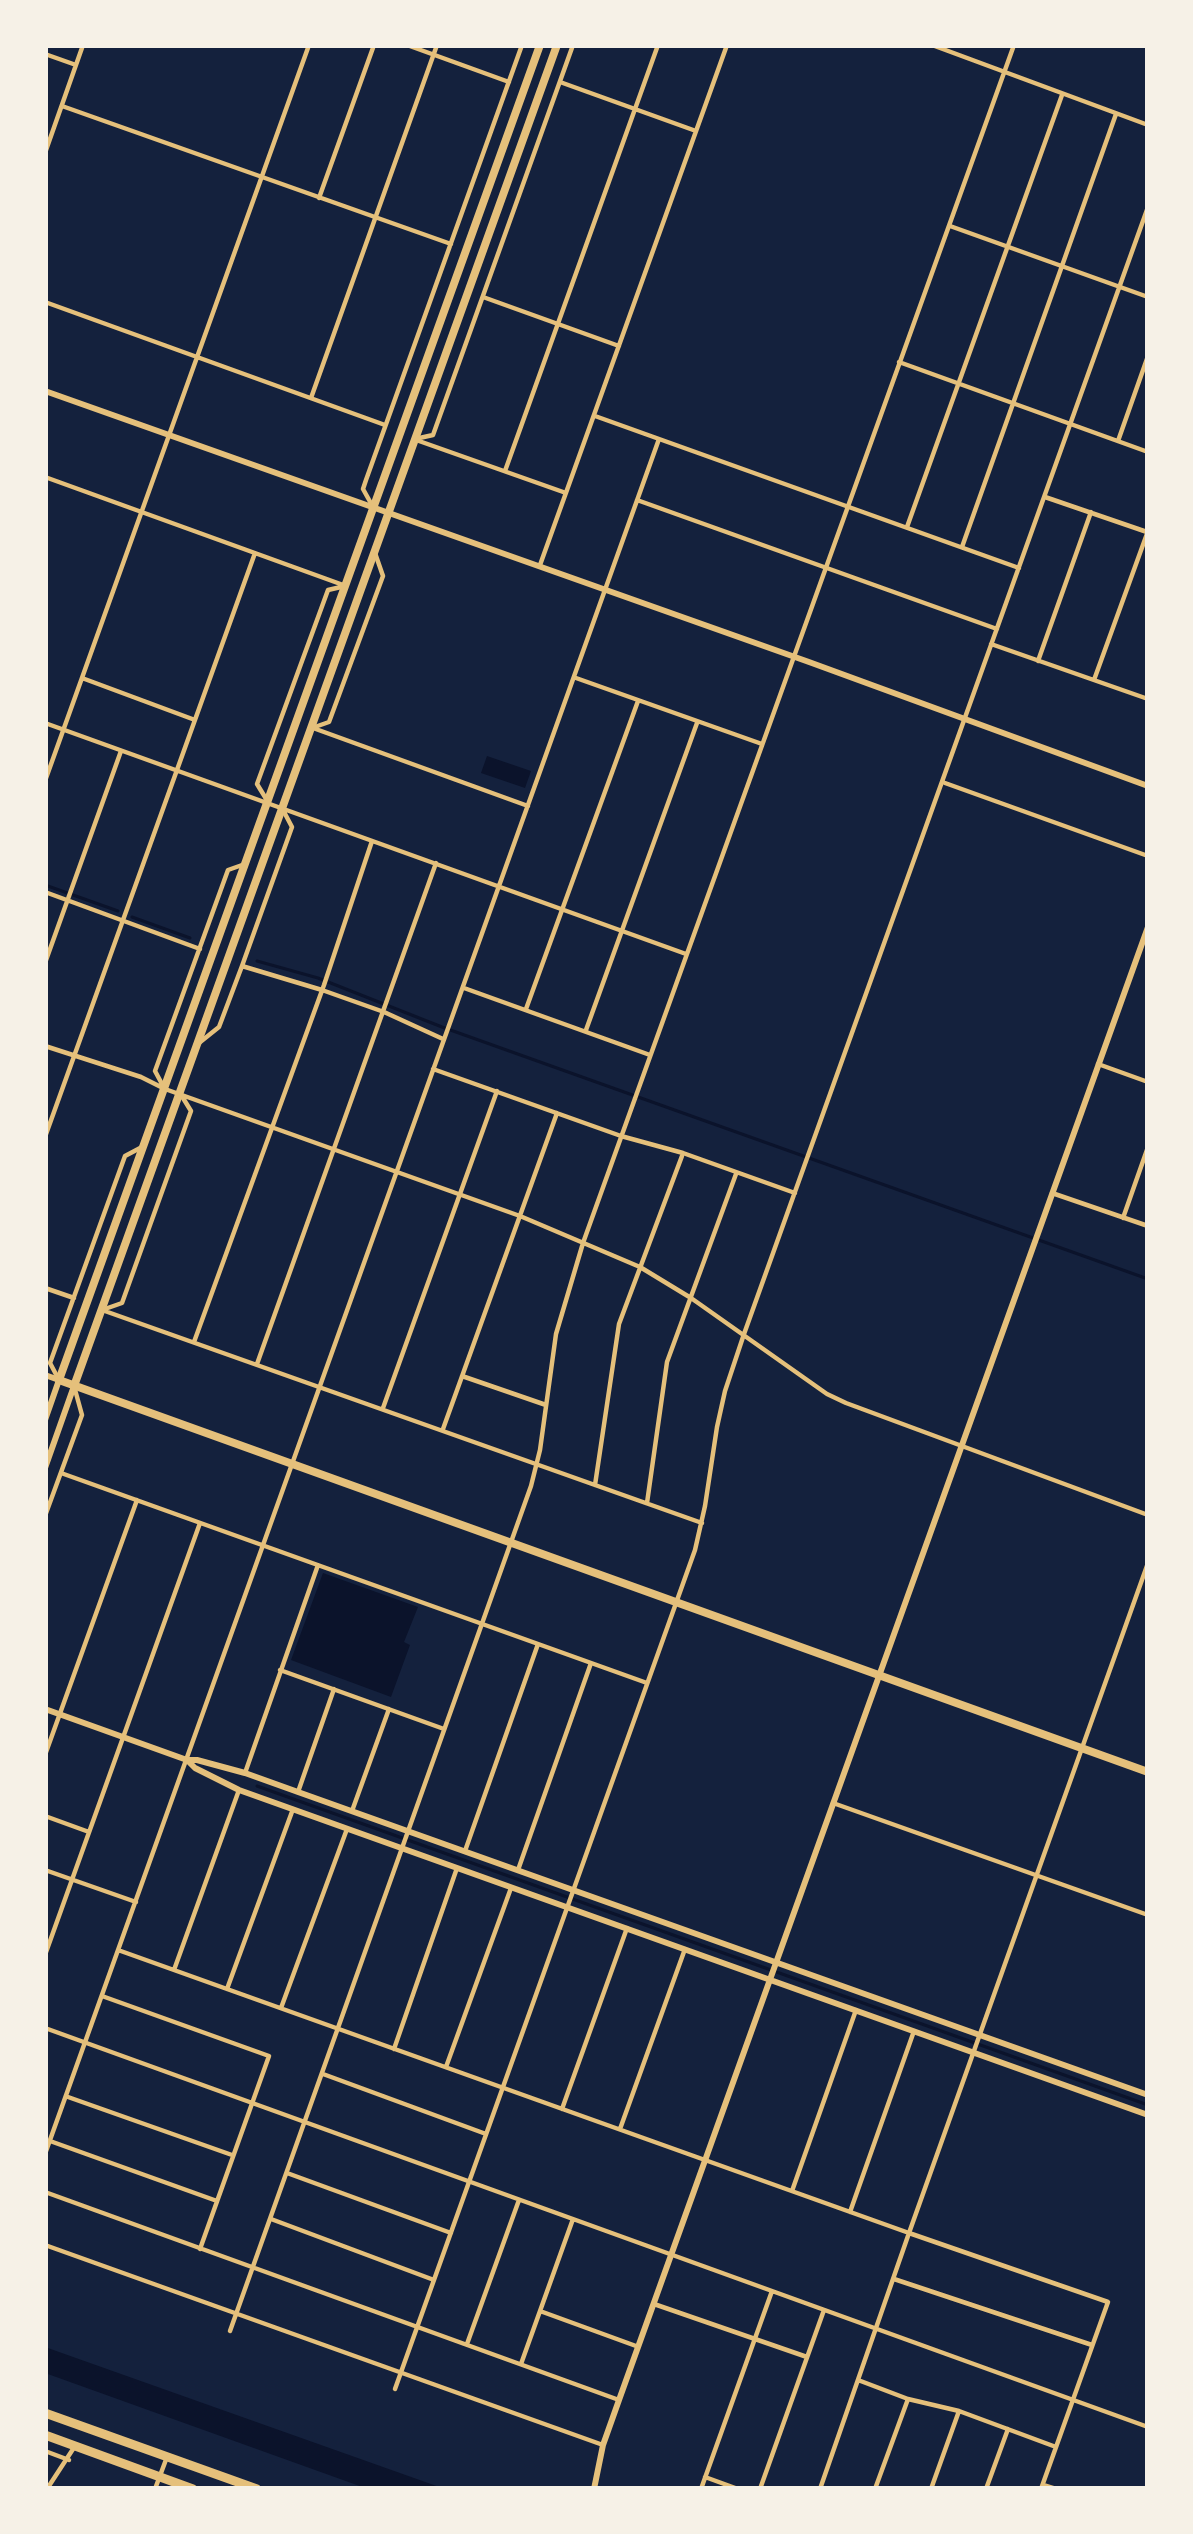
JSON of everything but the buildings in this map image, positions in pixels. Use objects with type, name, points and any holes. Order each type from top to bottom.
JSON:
[{"type":"highway","points":[[45,2413],[257,2489]]},
{"type":"highway","points":[[45,2435],[194,2489]]},
{"type":"main road","points":[[540,45],[59,1380],[1148,1772]]},
{"type":"main road","points":[[74,1386],[557,45]]},
{"type":"street","points":[[45,153],[83,45]]},
{"type":"street","points":[[45,781],[309,45]]},
{"type":"street","points":[[319,198],[374,45]]},
{"type":"street","points":[[407,45],[509,82]]},
{"type":"street","points":[[310,398],[437,45]]},
{"type":"street","points":[[373,507],[363,489],[523,45]]},
{"type":"street","points":[[415,439],[433,435],[573,45]]},
{"type":"street","points":[[505,471],[658,45]]},
{"type":"street","points":[[539,568],[727,45]]},
{"type":"street","points":[[230,2331],[537,1466],[556,1334],[583,1243],[1014,45]]},
{"type":"street","points":[[937,46],[1148,125]]},
{"type":"street","points":[[45,54],[76,65]]},
{"type":"street","points":[[560,82],[696,131]]},
{"type":"street","points":[[907,527],[1062,95]]},
{"type":"street","points":[[62,106],[451,244]]},
{"type":"street","points":[[962,547],[1116,114]]},
{"type":"street","points":[[395,2389],[695,1550],[724,1391],[743,1334],[1148,207]]},
{"type":"street","points":[[949,226],[1148,297]]},
{"type":"street","points":[[482,297],[619,346]]},
{"type":"street","points":[[45,302],[385,425]]},
{"type":"street","points":[[1118,441],[1148,356]]},
{"type":"street","points":[[899,362],[1148,452]]},
{"type":"street","points":[[45,391],[1148,786]]},
{"type":"street","points":[[594,415],[1018,568]]},
{"type":"street","points":[[415,439],[566,493]]},
{"type":"street","points":[[45,2154],[659,439]]},
{"type":"street","points":[[45,477],[346,586]]},
{"type":"street","points":[[1044,496],[1148,531],[1094,680]]},
{"type":"street","points":[[637,500],[997,628]]},
{"type":"street","points":[[1039,661],[1091,512]]},
{"type":"street","points":[[45,1137],[255,553]]},
{"type":"street","points":[[268,802],[257,784],[259,778],[328,590],[346,586]]},
{"type":"street","points":[[992,644],[1148,699]]},
{"type":"street","points":[[574,677],[763,744]]},
{"type":"street","points":[[82,678],[195,719]]},
{"type":"street","points":[[526,1009],[638,701]]},
{"type":"street","points":[[45,723],[686,954]]},
{"type":"street","points":[[586,1030],[697,723]]},
{"type":"street","points":[[312,728],[527,806]]},
{"type":"street","points":[[45,963],[121,751]]},
{"type":"street","points":[[942,782],[1148,856]]},
{"type":"street","points":[[199,1043],[219,1027],[242,967],[292,826],[283,810]]},
{"type":"street","points":[[194,1342],[372,841]]},
{"type":"street","points":[[257,1364],[436,863]]},
{"type":"street","points":[[165,1089],[155,1071],[228,871],[245,864]]},
{"type":"street","points":[[45,892],[70,894],[123,921],[200,949]]},
{"type":"street","points":[[594,2489],[603,2444],[1148,927]]},
{"type":"street","points":[[242,967],[324,984],[446,1032]]},
{"type":"street","points":[[463,988],[650,1054]]},
{"type":"street","points":[[45,1046],[520,1216],[640,1267],[826,1394],[959,1448],[1148,1515]]},
{"type":"street","points":[[1099,1064],[1148,1082]]},
{"type":"street","points":[[433,1069],[795,1192]]},
{"type":"street","points":[[382,1409],[497,1091]]},
{"type":"street","points":[[102,1310],[122,1303],[191,1111],[181,1095]]},
{"type":"street","points":[[442,1430],[557,1113]]},
{"type":"street","points":[[45,1420],[59,1380],[50,1363],[125,1156],[144,1146]]},
{"type":"street","points":[[1123,1218],[1148,1147]]},
{"type":"street","points":[[595,1485],[619,1324],[683,1153]]},
{"type":"street","points":[[647,1503],[667,1363],[736,1173]]},
{"type":"street","points":[[1052,1192],[1148,1226]]},
{"type":"street","points":[[45,1288],[74,1298]]},
{"type":"street","points":[[102,1310],[702,1522]]},
{"type":"street","points":[[45,1375],[59,1380]]},
{"type":"street","points":[[462,1376],[546,1405]]},
{"type":"street","points":[[45,1468],[74,1386]]},
{"type":"street","points":[[45,1516],[82,1415],[74,1386]]},
{"type":"street","points":[[61,1473],[647,1683]]},
{"type":"street","points":[[45,1755],[137,1500]]},
{"type":"street","points":[[45,1955],[200,1523]]},
{"type":"street","points":[[820,2489],[1148,1563]]},
{"type":"street","points":[[245,1773],[318,1565]]},
{"type":"street","points":[[465,1851],[538,1644]]},
{"type":"street","points":[[518,1870],[591,1663]]},
{"type":"street","points":[[280,1670],[445,1729]]},
{"type":"street","points":[[298,1792],[334,1689]]},
{"type":"street","points":[[45,1709],[187,1760],[245,1773],[518,1870],[772,1971],[856,2010],[1148,2115]]},
{"type":"street","points":[[352,1811],[388,1709]]},
{"type":"street","points":[[187,1760],[239,1790],[685,1949],[979,2036],[1148,2095]]},
{"type":"street","points":[[174,1970],[239,1790]]},
{"type":"street","points":[[833,1803],[1148,1916]]},
{"type":"street","points":[[227,1989],[293,1809]]},
{"type":"street","points":[[45,1816],[89,1832]]},
{"type":"street","points":[[281,2008],[347,1829]]},
{"type":"street","points":[[394,2048],[458,1868]]},
{"type":"street","points":[[45,1870],[136,1902]]},
{"type":"street","points":[[446,2067],[511,1888]]},
{"type":"street","points":[[562,2109],[627,1928]]},
{"type":"street","points":[[620,2129],[685,1949]]},
{"type":"street","points":[[118,1950],[1108,2302],[1042,2487],[1056,2489]]},
{"type":"street","points":[[102,1996],[269,2056],[200,2248]]},
{"type":"street","points":[[792,2191],[856,2010]]},
{"type":"street","points":[[45,2028],[1148,2427]]},
{"type":"street","points":[[850,2212],[914,2030]]},
{"type":"street","points":[[322,2074],[486,2134]]},
{"type":"street","points":[[66,2096],[232,2156]]},
{"type":"street","points":[[50,2141],[217,2201]]},
{"type":"street","points":[[286,2173],[451,2233]]},
{"type":"street","points":[[45,2192],[619,2400]]},
{"type":"street","points":[[467,2344],[519,2200]]},
{"type":"street","points":[[270,2219],[434,2280]]},
{"type":"street","points":[[521,2364],[573,2219]]},
{"type":"street","points":[[45,2245],[603,2444]]},
{"type":"street","points":[[894,2279],[1092,2345]]},
{"type":"street","points":[[700,2489],[772,2291]]},
{"type":"street","points":[[654,2304],[807,2357]]},
{"type":"street","points":[[760,2489],[824,2310]]},
{"type":"street","points":[[540,2311],[638,2347]]},
{"type":"street","points":[[858,2380],[1056,2447]]},
{"type":"street","points":[[875,2489],[908,2398]]},
{"type":"street","points":[[931,2489],[959,2411]]},
{"type":"street","points":[[986,2489],[1008,2429]]},
{"type":"street","points":[[47,2489],[75,2446]]},
{"type":"street","points":[[45,2451],[69,2460]]},
{"type":"street","points":[[154,2489],[167,2457]]},
{"type":"street","points":[[705,2477],[738,2489]]},
{"type":"water","points":[[487,756],[531,771],[525,788],[481,773]]},
{"type":"water","points":[[323,1573],[418,1607],[391,1697],[291,1660]]},
{"type":"water","points":[[45,2347],[445,2489],[368,2489],[45,2373]]},
{"type":"waterway","points":[[45,885],[118,911]]},
{"type":"waterway","points":[[132,917],[190,938]]},
{"type":"waterway","points":[[257,961],[318,978],[442,1027],[1148,1279]]},
{"type":"waterway","points":[[257,1786],[1148,2105]]}]
